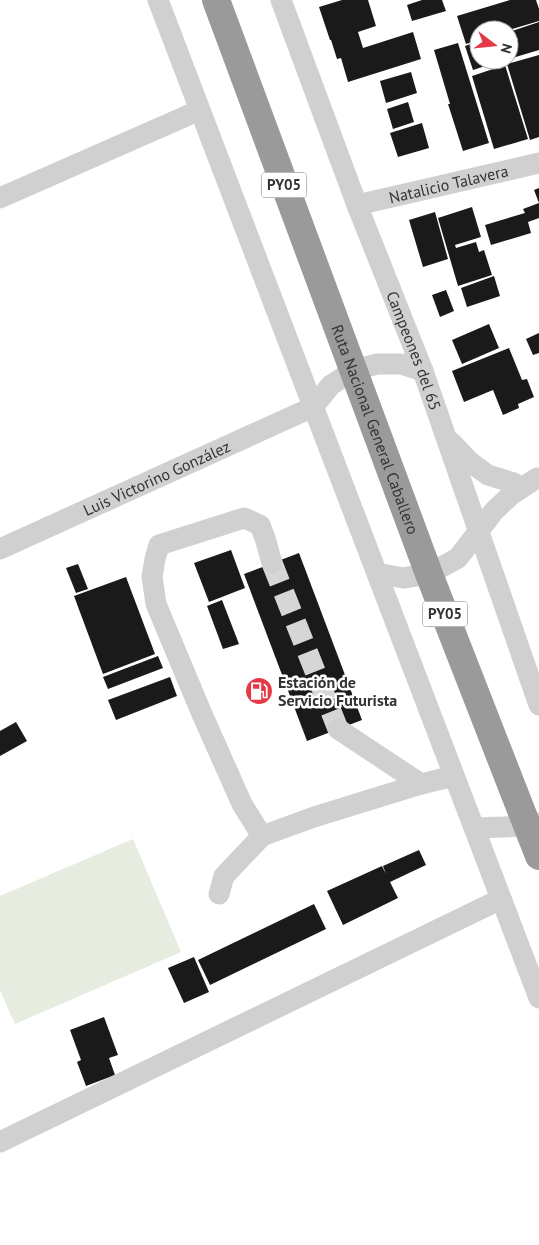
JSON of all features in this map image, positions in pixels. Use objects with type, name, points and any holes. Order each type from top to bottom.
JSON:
[{"type":"highway","name":"Ruta Nacional General Caballero","points":[[216,0],[429,574],[533,825],[539,856]]},
{"type":"street","points":[[158,0],[539,998]]},
{"type":"street","name":"Campeones del 65","points":[[281,0],[358,206],[424,371],[539,705]]},
{"type":"street","points":[[0,198],[200,110]]},
{"type":"street","name":"Natalicio Talavera","points":[[358,206],[539,163]]},
{"type":"street","points":[[314,407],[331,385],[354,370],[377,364],[401,364],[424,371]]},
{"type":"street","name":"Luis Victorino González","points":[[0,549],[314,407]]},
{"type":"street","points":[[446,436],[470,462],[488,476],[514,483]]},
{"type":"street","points":[[376,573],[403,578],[429,574],[458,558],[494,511],[511,495],[538,478]]},
{"type":"street","points":[[466,492],[538,478]]},
{"type":"street","points":[[262,836],[242,804],[202,714],[156,604],[152,577],[159,545],[244,518],[260,525],[272,563]]},
{"type":"street","points":[[338,729],[422,784]]},
{"type":"street","points":[[219,894],[224,876],[262,836],[314,817],[454,776]]},
{"type":"street","points":[[474,828],[533,825]]},
{"type":"street","points":[[0,1142],[501,899]]},
{"type":"shaded area","points":[[133,839],[181,952],[15,1024],[0,990],[0,896]]},
{"type":"building","points":[[342,0],[368,0],[376,26],[358,32],[363,48],[413,32],[421,59],[348,82],[341,58],[337,59],[319,7]]},
{"type":"building","points":[[422,0],[442,0],[446,11],[412,21],[407,5]]},
{"type":"building","points":[[510,0],[536,0],[539,9],[539,21],[519,27],[519,20],[469,20],[469,43],[466,44],[457,16]]},
{"type":"building","points":[[539,22],[539,50],[519,56],[519,29]]},
{"type":"building","points":[[458,43],[489,143],[463,151],[434,50]]},
{"type":"building","points":[[469,45],[469,58],[465,46]]},
{"type":"building","points":[[539,55],[539,137],[530,140],[509,70],[519,70],[519,61]]},
{"type":"building","points":[[490,70],[507,70],[528,139],[494,149],[472,76]]},
{"type":"building","points":[[411,72],[417,93],[386,103],[380,81]]},
{"type":"building","points":[[408,102],[414,122],[393,129],[387,109]]},
{"type":"building","points":[[422,123],[429,148],[398,157],[390,133]]},
{"type":"building","points":[[539,188],[539,203],[534,190]]},
{"type":"building","points":[[539,203],[539,218],[528,222],[531,233],[491,245],[485,225],[525,213],[523,209]]},
{"type":"building","points":[[472,207],[481,237],[455,245],[456,248],[476,242],[479,252],[484,250],[492,275],[458,286],[438,218]]},
{"type":"building","points":[[435,212],[448,259],[423,267],[409,220]]},
{"type":"building","points":[[494,276],[500,296],[467,307],[461,288]]},
{"type":"building","points":[[446,290],[454,311],[440,317],[432,295]]},
{"type":"building","points":[[489,324],[499,348],[462,364],[452,340]]},
{"type":"building","points":[[539,333],[539,353],[533,355],[526,339]]},
{"type":"building","points":[[509,348],[522,380],[527,379],[534,397],[518,404],[519,408],[503,415],[493,390],[464,402],[452,371]]},
{"type":"building","points":[[231,550],[245,588],[209,602],[194,563]]},
{"type":"building","points":[[299,553],[362,720],[307,741],[244,574]]},
{"type":"building","points":[[78,564],[88,589],[76,593],[66,568]]},
{"type":"building","points":[[126,577],[155,654],[103,674],[74,596]]},
{"type":"building","points":[[222,600],[239,644],[223,649],[207,606]]},
{"type":"building","points":[[158,656],[163,668],[108,689],[103,677]]},
{"type":"building","points":[[170,677],[177,696],[116,720],[108,700]]},
{"type":"building","points":[[16,722],[27,741],[0,756],[0,731]]},
{"type":"building","points":[[419,850],[426,865],[390,882],[398,898],[343,925],[327,891],[382,866],[386,874],[383,866]]},
{"type":"building","points":[[314,904],[326,929],[210,985],[198,960]]},
{"type":"building","points":[[194,957],[209,992],[184,1003],[168,968]]},
{"type":"building","points":[[104,1017],[118,1055],[109,1058],[115,1075],[86,1086],[77,1062],[81,1060],[70,1030]]},
{"type":"tunnel","points":[[272,563],[338,729]]},
{"type":"place","name":"Estación de Servicio Futurista","points":[[259,691]]}]
